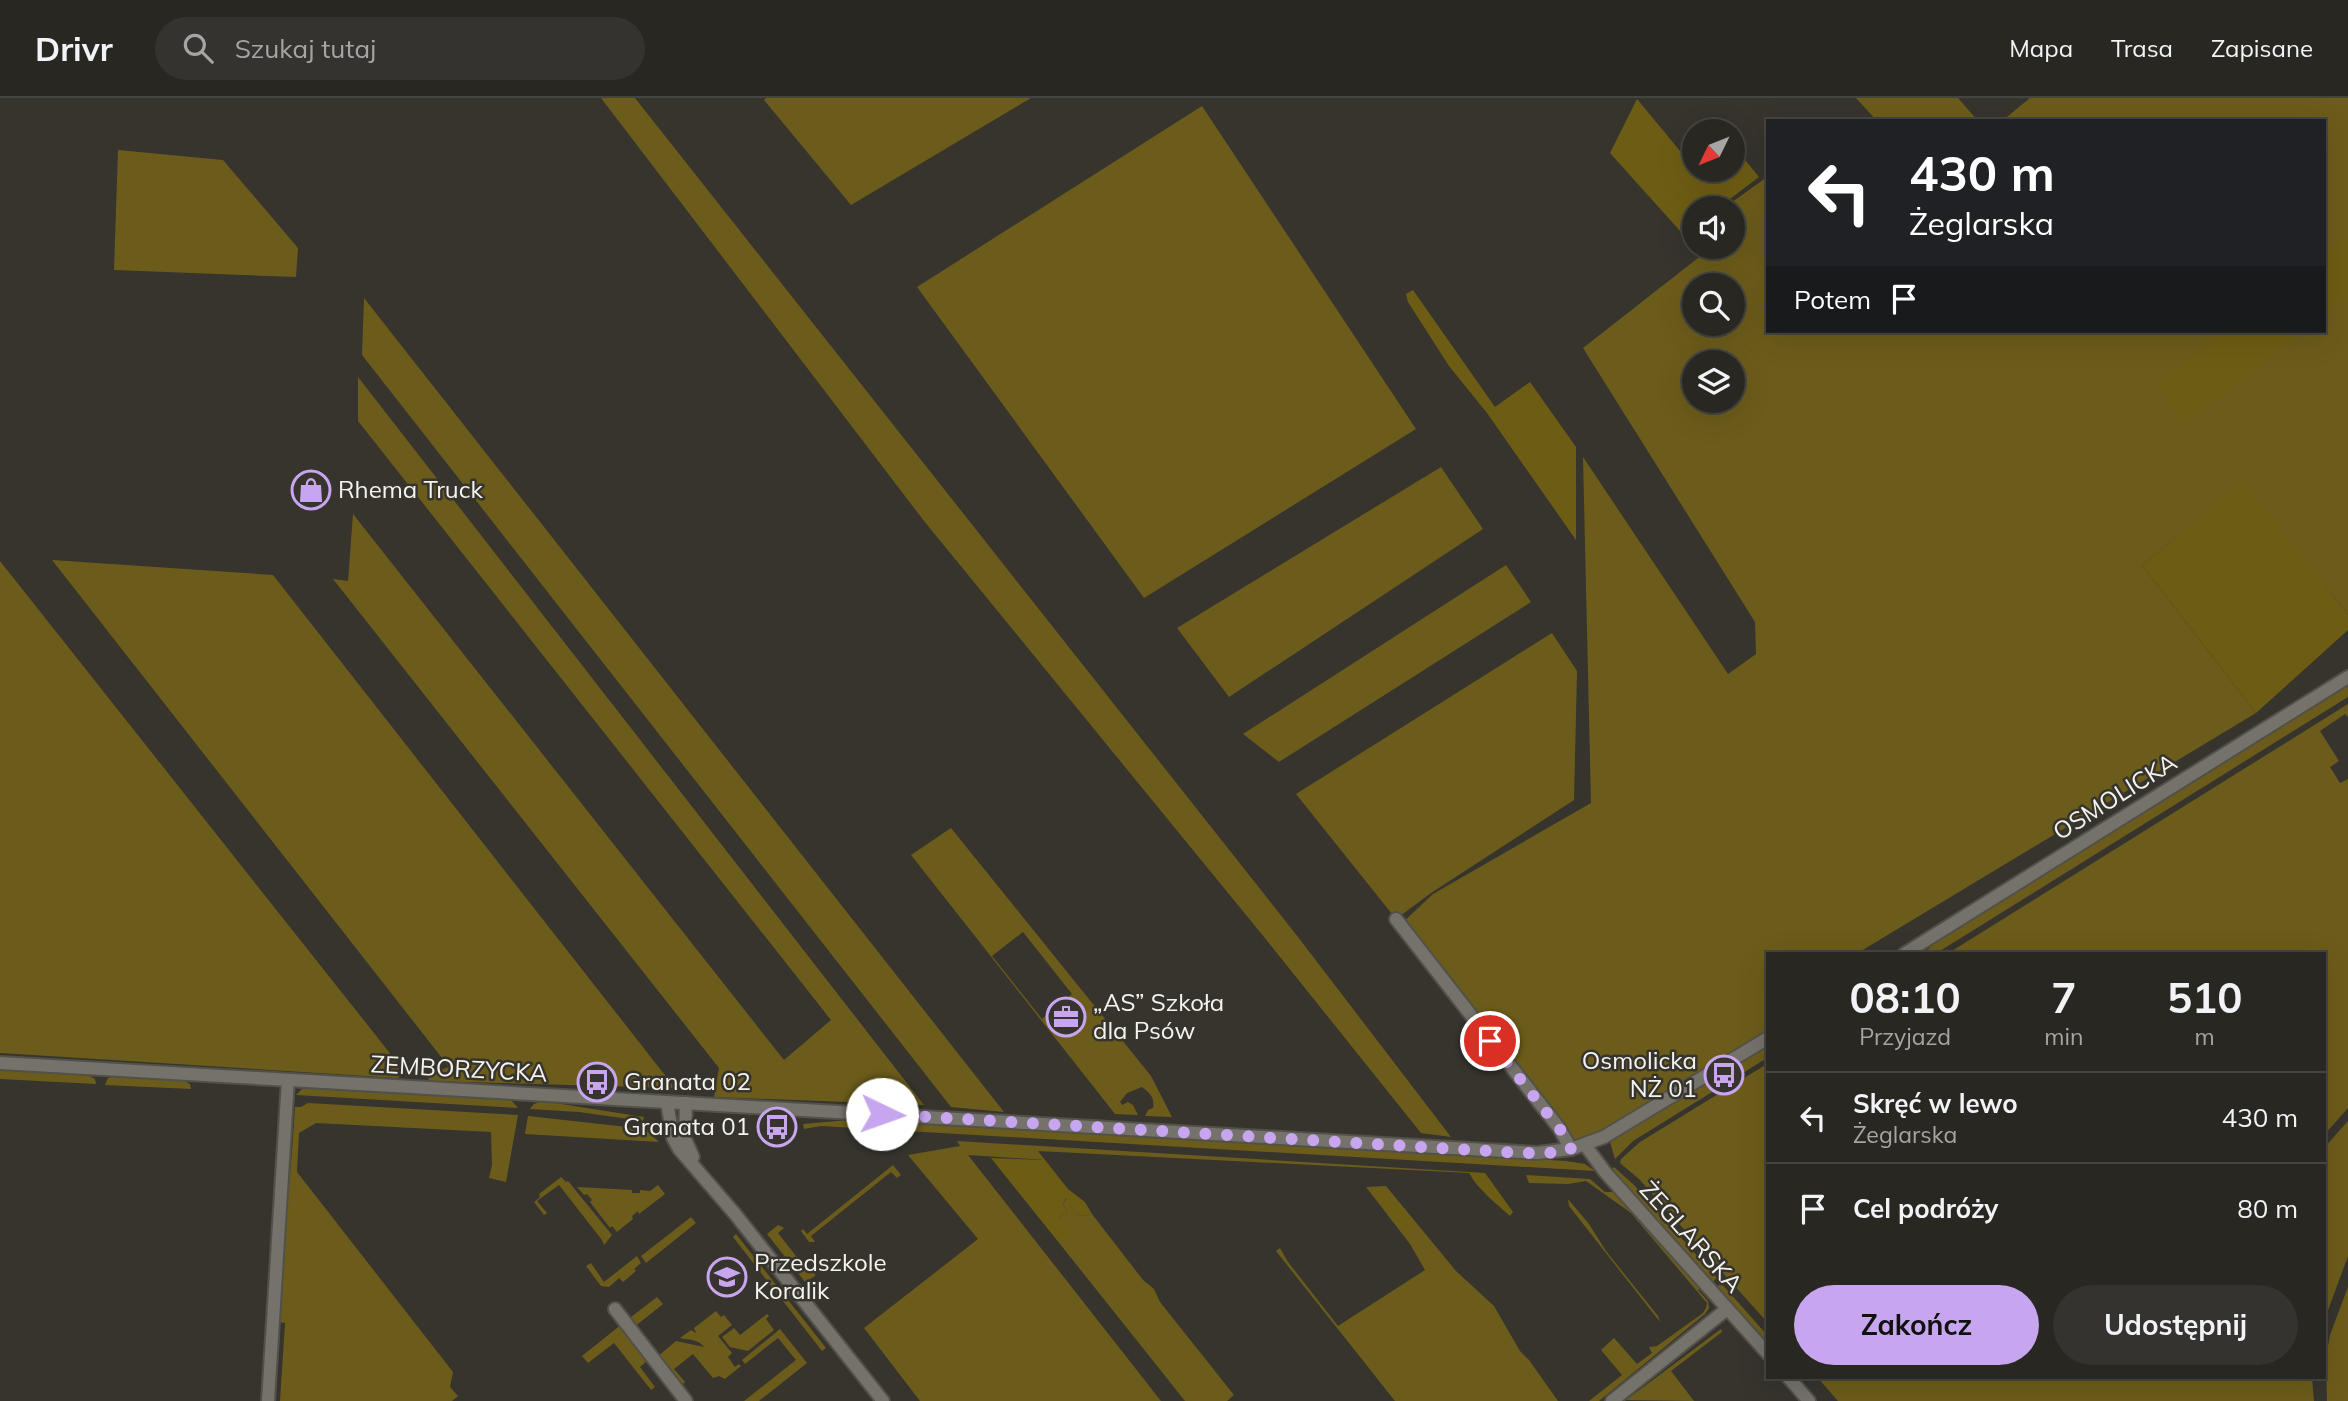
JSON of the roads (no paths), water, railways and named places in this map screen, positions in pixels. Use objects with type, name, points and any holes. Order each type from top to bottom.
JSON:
[{"type":"street","name":"OSMOLICKA","points":[[1906,952],[2348,677]]},
{"type":"street","points":[[1396,919],[1559,1128],[1571,1149]]},
{"type":"street","points":[[1585,1145],[1615,1131],[1766,1039]]},
{"type":"street","name":"ZEMBORZYCKA","points":[[0,1063],[1521,1153],[1549,1153],[1585,1145]]},
{"type":"street","points":[[268,1401],[288,1080]]},
{"type":"street","points":[[667,1102],[673,1138],[685,1157],[883,1401]]},
{"type":"street","points":[[686,1103],[685,1139],[698,1170]]},
{"type":"street","name":"ŻEGLARSKA","points":[[1585,1145],[1595,1161],[1766,1352]]},
{"type":"street","points":[[615,1309],[686,1401]]},
{"type":"street","points":[[1612,1401],[1727,1309]]},
{"type":"street","points":[[1790,1379],[1809,1401]]},
{"type":"place","name":"Rhema Truck","points":[[311,490]]},
{"type":"place","name":"„AS” Szkoła dla Psów","points":[[1066,1017]]},
{"type":"place","name":"Osmolicka NŻ 01","points":[[1724,1075]]},
{"type":"place","name":"Granata 02","points":[[597,1082]]},
{"type":"place","name":"Granata 01","points":[[777,1127]]},
{"type":"place","name":"Przedszkole Koralik","points":[[727,1277]]}]
